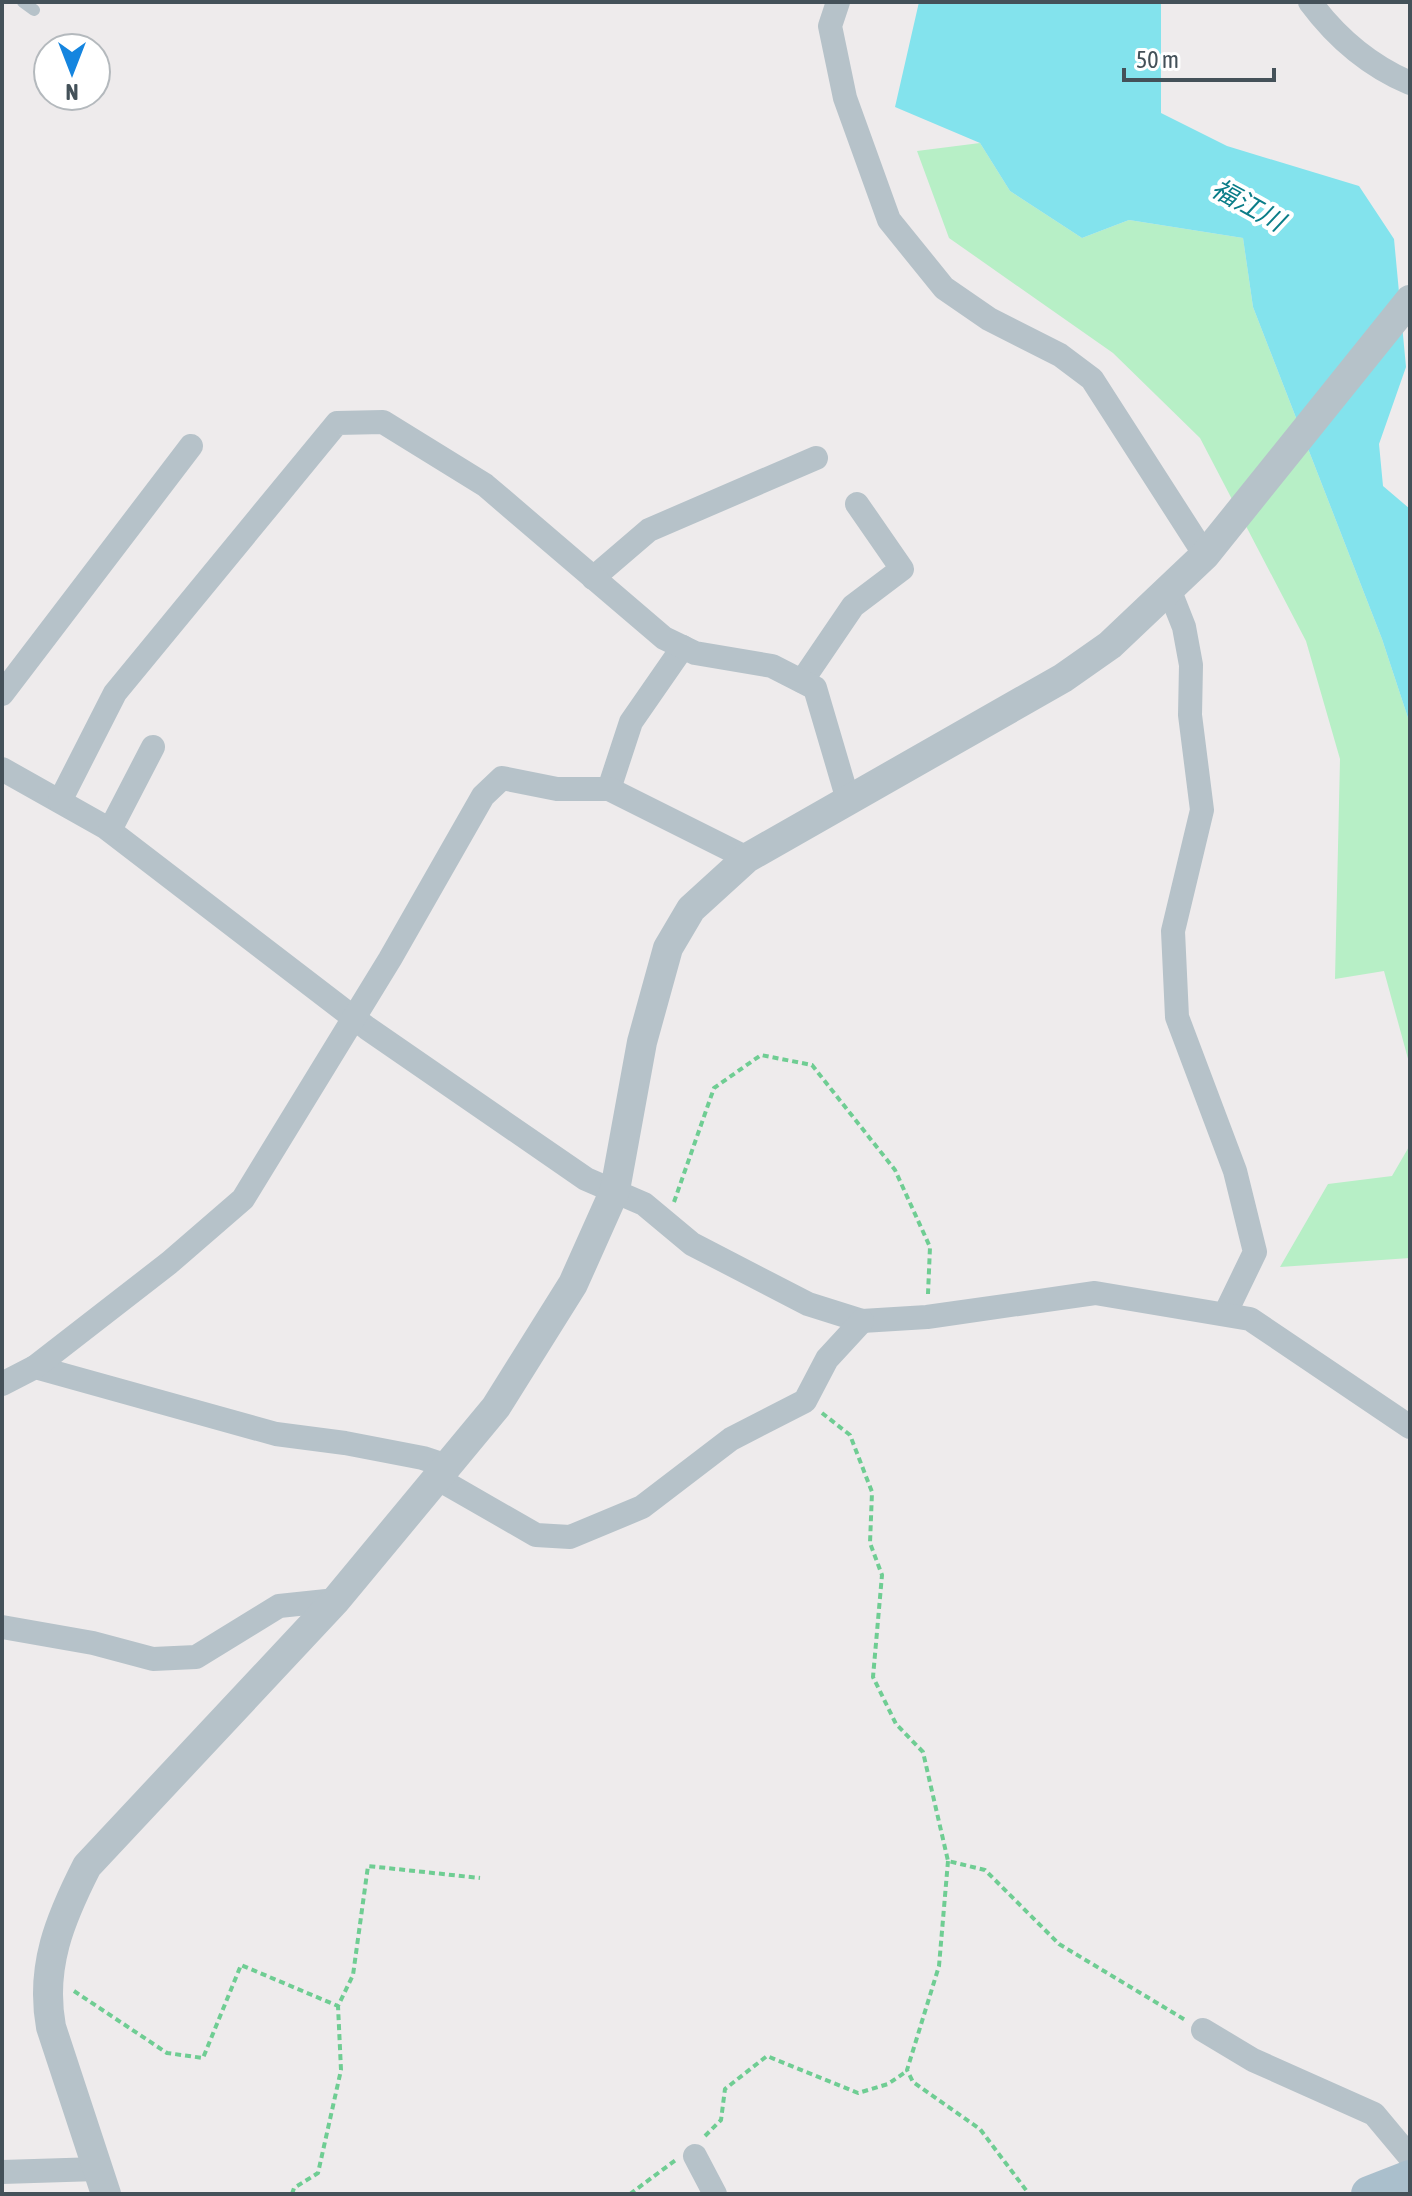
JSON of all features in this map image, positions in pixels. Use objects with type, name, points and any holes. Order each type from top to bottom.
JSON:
[{"type":"main road","points":[[1369,2194],[1410,2178]]},
{"type":"street","points":[[838,2],[830,26],[845,98],[889,220],[944,288],[989,319],[1060,355],[1092,379],[1205,555]]},
{"type":"street","points":[[1310,2],[1343,40],[1387,73],[1410,83]]},
{"type":"street","points":[[2,2170],[102,2182],[51,2027],[46,2001],[48,1974],[65,1909],[87,1866],[336,1600],[496,1407],[573,1284],[615,1190],[642,1042],[668,948],[691,909],[747,858],[1063,678],[1110,645],[1205,555],[1410,300]]},
{"type":"street","points":[[60,801],[115,693],[337,423],[383,422],[485,485],[664,638],[695,653],[772,666],[815,688],[848,800]]},
{"type":"street","points":[[2,694],[191,446]]},
{"type":"street","points":[[593,578],[649,530],[816,458]]},
{"type":"street","points":[[802,681],[853,606],[902,569],[857,504]]},
{"type":"street","points":[[1169,589],[1184,627],[1191,665],[1190,715],[1202,810],[1173,931],[1177,1017],[1235,1171],[1255,1252],[1225,1314]]},
{"type":"street","points":[[609,789],[631,722],[683,647]]},
{"type":"street","points":[[110,830],[153,747]]},
{"type":"street","points":[[2,769],[110,830],[355,1017],[586,1179],[644,1204],[692,1244],[808,1304],[862,1321],[927,1317],[1095,1293],[1250,1319],[1410,1427]]},
{"type":"street","points":[[2,1384],[35,1367],[169,1263],[243,1199],[355,1017],[483,796],[502,778],[557,789],[609,789],[747,858]]},
{"type":"street","points":[[35,1367],[276,1434],[358,1445],[440,1471],[536,1535],[570,1537],[642,1507],[731,1439],[805,1401],[827,1359],[862,1321]]},
{"type":"street","points":[[2,1627],[93,1643],[153,1659],[196,1657],[279,1606],[336,1600]]},
{"type":"street","points":[[1203,2030],[1253,2060],[1374,2114],[1410,2157]]},
{"type":"street","points":[[694,2150],[715,2194]]},
{"type":"path","points":[[666,1223],[714,1088],[761,1055],[812,1065],[895,1170],[930,1247],[927,1317]]},
{"type":"path","points":[[630,2194],[694,2150],[721,2120],[725,2089],[767,2056],[858,2093],[888,2084],[907,2070],[939,1966],[948,1861],[923,1752],[896,1724],[873,1677],[882,1575],[870,1543],[872,1492],[850,1435],[805,1401]]},
{"type":"path","points":[[948,1861],[985,1870],[1059,1944],[1203,2030]]},
{"type":"path","points":[[292,2194],[294,2188],[318,2173],[341,2070],[338,2006],[353,1975],[368,1866],[480,1878]]},
{"type":"path","points":[[48,1974],[167,2053],[203,2058],[241,1965],[338,2006]]},
{"type":"path","points":[[907,2070],[913,2082],[980,2129],[1029,2194]]},
{"type":"green space","points":[[980,143],[1010,191],[1082,238],[1129,220],[1243,238],[1253,307],[1382,639],[1410,724],[1410,1066],[1384,971],[1335,979],[1340,759],[1306,641],[1200,438],[1113,353],[949,238],[917,151]]},
{"type":"green space","points":[[1410,1145],[1410,1258],[1280,1267],[1328,1184],[1392,1176]]},
{"type":"water","name":"福江川","points":[[919,2],[1161,2],[1161,113],[1227,146],[1359,186],[1394,239],[1406,367],[1379,444],[1383,486],[1410,509],[1410,724],[1382,639],[1253,307],[1243,238],[1129,220],[1082,238],[1010,191],[980,143],[895,107]]}]
